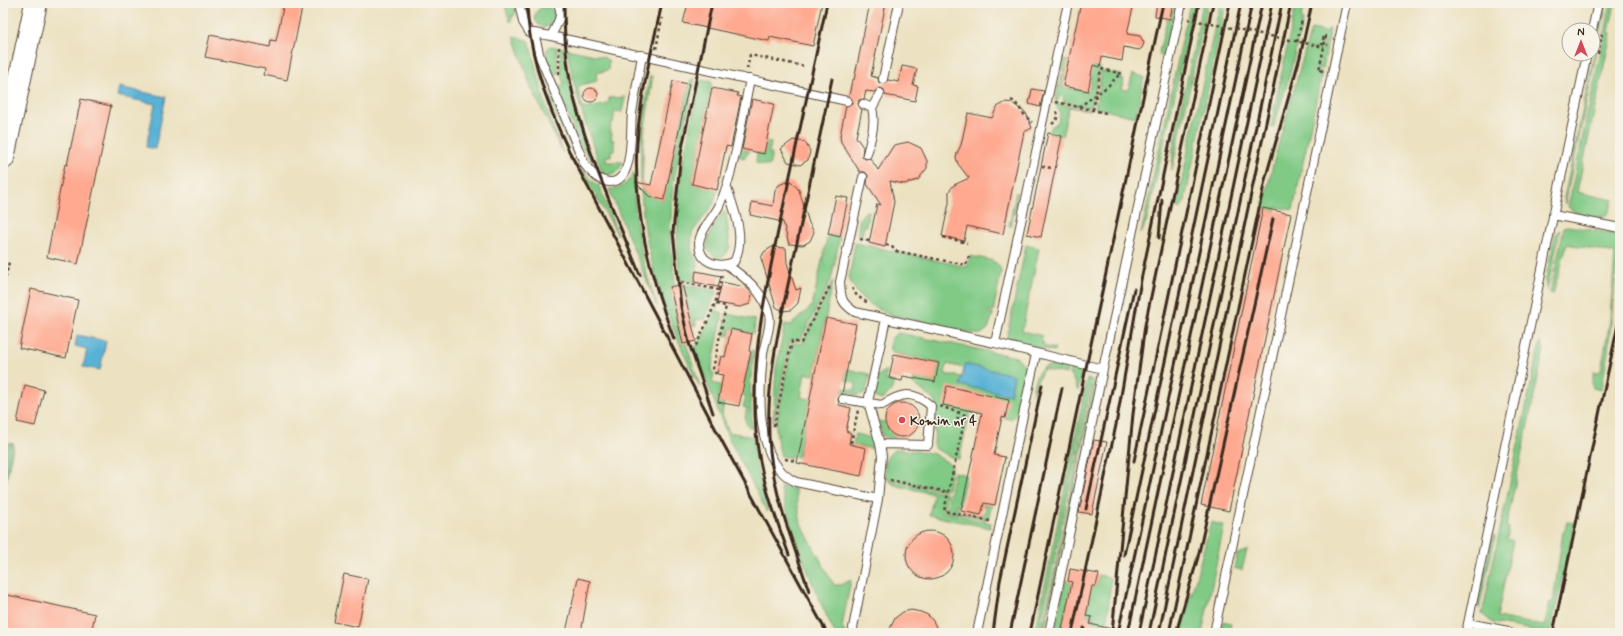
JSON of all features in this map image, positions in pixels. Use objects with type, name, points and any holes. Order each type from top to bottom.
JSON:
[{"type":"street","points":[[3,158],[36,3]]},
{"type":"lane","points":[[519,3],[523,22],[530,33],[748,76],[848,101]]},
{"type":"lane","points":[[551,36],[560,17],[559,5],[556,3]]},
{"type":"lane","points":[[883,79],[899,3]]},
{"type":"lane","points":[[995,343],[1068,3]]},
{"type":"lane","points":[[1049,633],[1103,369],[1182,3]]},
{"type":"lane","points":[[1214,633],[1347,3]]},
{"type":"lane","points":[[1594,22],[1598,3]]},
{"type":"lane","points":[[534,33],[540,57],[585,165],[592,174],[606,181],[615,182],[622,178],[628,168],[632,113],[642,55]]},
{"type":"lane","points":[[1466,633],[1585,62]]},
{"type":"lane","points":[[748,76],[727,188],[718,207],[700,235],[699,244],[701,253],[707,261],[726,265],[754,286],[764,300],[770,316],[763,353],[761,413],[763,434],[778,468],[785,477],[796,482],[878,498]]},
{"type":"lane","points":[[867,154],[874,124],[872,108],[880,94]]},
{"type":"lane","points":[[863,104],[872,108]]},
{"type":"lane","points":[[863,176],[840,282],[841,298],[846,306],[856,312],[1103,369]]},
{"type":"lane","points":[[726,265],[734,262],[738,255],[739,232],[737,216],[727,188]]},
{"type":"lane","points":[[1553,215],[1620,228]]},
{"type":"lane","points":[[854,633],[853,628],[878,498],[882,456],[880,444],[864,402],[886,319]]},
{"type":"lane","points":[[977,633],[1036,354]]},
{"type":"lane","points":[[843,399],[882,405],[894,398],[908,394],[924,400],[931,406],[928,445],[880,444]]},
{"type":"lane","points":[[1468,623],[1518,633]]},
{"type":"path","points":[[3,15],[5,3]]},
{"type":"path","points":[[655,53],[662,18]]},
{"type":"path","points":[[1188,19],[1323,47]]},
{"type":"path","points":[[1297,42],[1302,20]]},
{"type":"path","points":[[1323,71],[1319,70],[1323,47],[1325,41],[1326,36],[1324,36],[1322,44],[1329,45]]},
{"type":"path","points":[[559,47],[559,76]]},
{"type":"path","points":[[748,76],[750,55],[804,66]]},
{"type":"path","points":[[1079,107],[1096,95],[1122,74],[1101,69],[1096,95],[1093,110]]},
{"type":"path","points":[[1011,100],[1015,102],[1034,125]]},
{"type":"path","points":[[1054,102],[1106,112]]},
{"type":"path","points":[[1040,166],[1051,168]]},
{"type":"path","points":[[943,237],[967,242]]},
{"type":"path","points":[[855,238],[869,241]]},
{"type":"path","points":[[886,245],[891,246],[896,251],[966,265],[968,256]]},
{"type":"path","points":[[3,289],[9,262]]},
{"type":"path","points":[[693,346],[696,345],[716,304],[726,265]]},
{"type":"path","points":[[774,432],[792,341],[801,343],[833,280]]},
{"type":"path","points":[[681,282],[719,290]]},
{"type":"path","points":[[850,284],[857,296],[873,308]]},
{"type":"path","points":[[716,304],[726,306],[713,369],[716,374]]},
{"type":"path","points":[[852,443],[864,402]]},
{"type":"path","points":[[937,406],[959,411],[968,416]]},
{"type":"path","points":[[959,411],[957,424],[963,427],[944,511],[990,522],[991,514]]},
{"type":"path","points":[[780,458],[796,461]]},
{"type":"path","points":[[885,479],[948,492]]},
{"type":"green space","points":[[504,3],[513,3],[516,14],[513,17],[511,15],[512,19],[510,22]]},
{"type":"green space","points":[[1173,3],[1176,3],[1165,55],[1161,56],[1159,52],[1167,19],[1170,19]]},
{"type":"green space","points":[[1190,3],[1195,3],[1147,220],[1141,234]]},
{"type":"green space","points":[[1203,3],[1208,3],[1172,170],[1173,147]]},
{"type":"green space","points":[[1220,3],[1226,3],[1185,200],[1180,209],[1176,207]]},
{"type":"green space","points":[[1296,3],[1304,3],[1301,19],[1303,20],[1290,74],[1273,129],[1271,125]]},
{"type":"green space","points":[[1605,3],[1607,3],[1601,32],[1601,22]]},
{"type":"green space","points":[[1611,3],[1615,3],[1609,32],[1611,33],[1577,192],[1613,200],[1609,212],[1605,216],[1595,218],[1582,215],[1568,207],[1599,62],[1601,62],[1601,50]]},
{"type":"green space","points":[[545,7],[552,10],[555,17],[552,24],[545,27],[538,24],[535,17],[538,10]]},
{"type":"green space","points":[[1311,29],[1327,32],[1328,29],[1330,29],[1328,44],[1320,43],[1320,45],[1327,46],[1323,69],[1318,68],[1317,71],[1322,72],[1293,210],[1277,207],[1276,211],[1263,208],[1273,164]]},
{"type":"green space","points":[[514,36],[529,41],[547,110],[563,153],[530,85]]},
{"type":"green space","points":[[550,46],[557,47],[558,74],[553,76],[546,59],[547,49]]},
{"type":"green space","points":[[560,47],[564,48],[575,108],[594,165],[579,143],[557,87],[564,84],[561,75]]},
{"type":"green space","points":[[567,49],[603,57],[609,61],[608,70],[596,73],[597,81],[581,85],[578,88],[584,109],[605,105],[609,102],[609,98],[625,97],[622,112],[615,111],[613,123],[611,123],[610,133],[612,134],[611,140],[614,140],[614,150],[611,150],[611,156],[606,156],[606,162],[623,162],[618,171],[613,174],[603,174],[578,97]]},
{"type":"green space","points":[[1064,60],[1100,68],[1091,108],[1063,102],[1064,97],[1059,96],[1058,101],[1055,101],[1061,74],[1065,75],[1062,87],[1089,92],[1092,76],[1066,70],[1065,72],[1062,71]]},
{"type":"green space","points":[[1593,62],[1595,62],[1565,204],[1564,198]]},
{"type":"green space","points":[[1102,71],[1122,75],[1121,79],[1124,80],[1122,89],[1128,90],[1133,74],[1144,77],[1136,117],[1095,108]]},
{"type":"green space","points":[[540,72],[542,72],[550,97],[552,96],[582,168],[592,181],[599,186],[618,235],[575,156],[565,136]]},
{"type":"green space","points":[[650,76],[652,76],[652,81],[644,134],[642,188],[649,196],[664,200],[689,84],[693,78],[695,79],[673,184],[670,236],[675,285],[670,287],[683,344],[686,343],[700,387],[671,323],[660,292],[651,261],[645,231],[640,171],[641,141]]},
{"type":"green space","points":[[700,80],[711,82],[712,88],[692,184],[717,189],[714,203],[692,233],[691,249],[698,264],[694,283],[680,280],[677,243],[678,191]]},
{"type":"green space","points":[[1055,103],[1090,110],[1069,107],[1062,136],[1048,133],[1050,128],[1058,122],[1060,113]]},
{"type":"green space","points":[[743,128],[746,129],[747,134],[744,150],[750,151],[744,158],[739,156],[738,152]]},
{"type":"green space","points":[[766,142],[771,143],[769,153],[772,154],[769,166],[756,163],[757,153],[764,154]]},
{"type":"green space","points":[[634,172],[635,206],[639,239],[642,256],[657,306],[609,189],[618,188],[624,185]]},
{"type":"green space","points":[[1016,192],[1017,199],[1011,226],[1009,226]]},
{"type":"green space","points":[[869,211],[862,236],[857,235],[860,218],[865,212]]},
{"type":"green space","points":[[723,212],[726,213],[730,247],[724,256],[716,257],[708,251],[707,246],[710,234]]},
{"type":"green space","points":[[1568,226],[1620,235],[1608,352],[1601,390],[1593,388],[1592,384],[1594,372],[1601,371],[1610,320],[1615,253],[1567,244],[1553,294],[1550,293],[1564,227]]},
{"type":"green space","points":[[1560,230],[1547,291],[1545,283],[1555,234]]},
{"type":"green space","points":[[828,234],[840,237],[831,280],[800,341],[790,340],[773,425],[776,368],[785,324],[791,325],[812,306]]},
{"type":"green space","points":[[855,243],[967,267],[970,256],[990,260],[998,264],[1001,273],[993,312],[988,311],[988,313],[993,314],[988,329],[981,334],[976,334],[887,314],[868,303],[858,294],[849,279]]},
{"type":"green space","points":[[1026,245],[1039,248],[1022,331],[1043,336],[1041,342],[1044,343],[1043,346],[1055,349],[1054,351],[1013,343],[1007,336]]},
{"type":"green space","points":[[833,281],[814,375],[805,373],[801,397],[810,399],[798,457],[792,456],[791,458],[781,456],[776,435],[780,434],[776,433],[776,424],[792,343],[802,344]]},
{"type":"green space","points":[[682,284],[717,291],[705,319],[695,320],[696,325],[692,326]]},
{"type":"green space","points":[[718,305],[716,311],[723,313],[711,372],[714,373],[712,383],[721,385],[718,402],[724,403],[722,414],[729,432],[753,437],[757,468],[767,512],[728,437],[693,347],[697,346]]},
{"type":"green space","points":[[727,314],[755,320],[754,333],[730,328],[729,336],[723,335]]},
{"type":"green space","points":[[899,333],[1016,357],[1025,365],[1027,370],[1019,413],[1010,419],[970,412],[959,459],[953,458],[934,448],[936,402],[913,383],[918,359],[891,352],[890,341],[896,334]],"holes":[[[926,360],[939,363],[935,382],[922,379]],[[947,364],[964,368],[965,365],[1014,375],[1010,395],[960,385],[962,377],[945,374]]]},
{"type":"green space","points":[[1540,342],[1544,349],[1506,527],[1509,528],[1507,539],[1513,541],[1497,617],[1544,626],[1550,602],[1553,602],[1563,532],[1567,522],[1575,523],[1550,633],[1493,623],[1482,614]]},
{"type":"green space","points":[[752,350],[754,351],[750,389],[752,428],[747,425],[746,422],[745,417],[747,408],[743,407],[746,396],[742,395]]},
{"type":"green space","points":[[1047,366],[1067,368],[1066,374],[1043,369],[1032,393],[1034,381],[1040,371]]},
{"type":"green space","points":[[847,369],[869,374],[870,377],[865,393],[858,395],[842,392],[843,388],[855,390],[856,383],[845,380]]},
{"type":"green space","points":[[1070,369],[1082,372],[1078,391],[1071,375],[1069,375]]},
{"type":"green space","points":[[884,371],[887,371],[885,380],[895,382],[890,392],[882,400],[874,397],[878,376]]},
{"type":"green space","points":[[1087,379],[1092,380],[1094,392],[1044,633],[1042,633],[1092,388],[1090,387],[1039,633],[1035,633]]},
{"type":"green space","points":[[877,421],[885,422],[891,433],[897,436],[893,438],[883,436]]},
{"type":"green space","points":[[855,434],[866,436],[872,440],[875,445],[875,449],[853,445]]},
{"type":"green space","points":[[3,442],[14,444],[3,495]]},
{"type":"green space","points":[[897,449],[932,453],[952,465],[948,489],[945,490],[886,478],[885,465],[887,457]]},
{"type":"green space","points":[[954,472],[966,475],[959,506],[955,504],[954,506],[959,508],[958,510],[961,512],[982,516],[986,507],[983,506],[984,504],[992,506],[988,519],[946,511]]},
{"type":"green space","points":[[888,480],[947,493],[943,512],[991,523],[990,528],[929,515],[934,494],[894,485]]},
{"type":"green space","points":[[780,486],[795,489],[801,524],[834,585],[840,585],[851,580],[842,626],[845,633],[835,633],[811,580],[797,542]]},
{"type":"green space","points":[[1211,522],[1224,526],[1202,633],[1181,633]]},
{"type":"green space","points":[[1493,535],[1495,536],[1479,609],[1478,599]]},
{"type":"green space","points":[[1247,550],[1242,570],[1234,568],[1237,555]]},
{"type":"green space","points":[[1099,575],[1111,578],[1106,633],[1095,633],[1097,623],[1092,622],[1093,617],[1086,615],[1092,586],[1096,586]]},
{"type":"green space","points":[[1065,580],[1072,582],[1061,631],[1055,630]]},
{"type":"green space","points":[[1223,621],[1231,623],[1229,633],[1220,633]]},
{"type":"water","points":[[119,87],[166,97],[155,149],[146,147],[155,104],[117,96]]},
{"type":"water","points":[[77,335],[106,341],[100,370],[83,367],[87,349],[75,346]]},
{"type":"water","points":[[965,364],[1014,375],[1010,395],[960,385]]},
{"type":"building","points":[[284,3],[303,3],[287,80],[264,75],[265,69],[205,57],[210,35],[270,47],[271,40],[276,41]]},
{"type":"building","points":[[688,3],[822,3],[813,46],[770,37],[769,41],[683,23]]},
{"type":"building","points":[[870,3],[886,3],[871,76],[878,78],[879,83],[884,84],[888,80],[899,82],[902,66],[917,69],[913,85],[918,86],[915,101],[885,95],[884,90],[880,88],[874,92],[866,91],[864,99],[859,100],[858,104],[862,110],[856,137],[863,147],[862,156],[865,159],[870,158],[878,170],[894,145],[908,142],[921,148],[927,161],[927,168],[918,180],[904,184],[890,181],[894,202],[885,247],[869,243],[877,204],[881,205],[867,184],[868,175],[865,172],[860,172],[841,142],[840,136],[846,106],[852,103],[852,99],[849,96],[852,80],[854,80]]},
{"type":"building","points":[[1081,3],[1134,3],[1127,34],[1140,36],[1144,43],[1142,48],[1139,50],[1124,47],[1122,61],[1102,57],[1100,67],[1093,65],[1088,91],[1063,86]]},
{"type":"building","points":[[1157,3],[1173,3],[1170,19],[1155,16]]},
{"type":"building","points":[[673,81],[689,84],[664,200],[649,196],[635,182],[651,185]]},
{"type":"building","points":[[588,88],[594,88],[598,92],[598,98],[594,102],[588,102],[584,98],[584,92]]},
{"type":"building","points":[[712,88],[738,93],[737,96],[741,97],[731,147],[726,146],[717,190],[692,184]]},
{"type":"building","points":[[1032,89],[1044,91],[1040,107],[1029,104]]},
{"type":"building","points":[[81,99],[111,106],[78,264],[47,257],[65,164],[67,165]]},
{"type":"building","points":[[752,99],[774,104],[764,154],[742,149]]},
{"type":"building","points":[[1006,102],[1012,103],[1026,113],[1032,128],[1024,132],[1003,234],[967,226],[964,241],[942,236],[949,203],[949,191],[954,185],[969,178],[958,164],[956,158],[961,145],[968,113],[992,118],[997,107]]},
{"type":"building","points":[[1048,133],[1062,136],[1041,237],[1027,234]]},
{"type":"building","points":[[793,140],[805,142],[810,151],[808,160],[800,165],[788,162],[781,149]]},
{"type":"building","points":[[786,182],[792,182],[799,190],[809,223],[814,232],[810,241],[803,245],[789,244],[783,222],[750,215],[752,202],[773,206],[775,190],[779,185]]},
{"type":"building","points":[[836,196],[848,198],[840,237],[828,234]]},
{"type":"building","points":[[1263,208],[1291,214],[1229,511],[1201,505]]},
{"type":"building","points":[[772,247],[786,248],[787,263],[796,290],[801,288],[798,303],[791,310],[783,311],[776,307],[761,258],[764,252]]},
{"type":"building","points":[[696,271],[721,276],[718,287],[694,282]]},
{"type":"building","points":[[722,282],[740,286],[744,285],[752,294],[750,304],[740,307],[717,303]]},
{"type":"building","points":[[682,284],[696,341],[683,344],[670,287]]},
{"type":"building","points":[[31,289],[78,300],[66,358],[19,348]]},
{"type":"building","points":[[826,318],[856,324],[842,394],[838,399],[839,405],[851,408],[846,431],[851,433],[849,444],[866,448],[861,476],[797,463]]},
{"type":"building","points":[[731,329],[752,334],[749,351],[751,352],[739,406],[718,402],[723,375],[717,374],[721,356],[725,357]]},
{"type":"building","points":[[894,354],[939,363],[935,382],[903,376],[902,381],[889,378]]},
{"type":"building","points":[[25,385],[44,390],[35,426],[17,422]]},
{"type":"building","points":[[947,386],[1009,400],[1005,418],[1002,417],[994,455],[1005,457],[995,505],[984,503],[981,515],[961,511],[982,413],[943,405]]},
{"type":"building","name":"Komin nr 4","points":[[899,403],[905,403],[909,404],[916,410],[919,420],[918,427],[912,434],[905,437],[899,437],[895,436],[888,430],[885,423],[885,417],[886,413],[892,406]]},
{"type":"building","points":[[1094,440],[1107,442],[1092,514],[1079,512]]},
{"type":"building","points":[[925,531],[935,531],[947,538],[954,550],[954,560],[947,572],[935,579],[925,579],[917,575],[910,568],[906,560],[906,550],[910,542],[917,535]]},
{"type":"building","points":[[1070,569],[1099,574],[1096,586],[1092,586],[1086,616],[1092,617],[1090,624],[1112,629],[1112,633],[1064,633],[1065,630],[1062,629],[1072,582],[1068,581]]},
{"type":"building","points":[[344,574],[368,579],[358,627],[334,622]]},
{"type":"building","points":[[578,578],[590,581],[581,633],[566,632]]},
{"type":"building","points":[[3,594],[95,614],[91,633],[3,633]]},
{"type":"building","points":[[911,610],[928,615],[939,633],[888,633],[895,618],[903,612]]},
{"type":"railway","points":[[527,3],[531,41],[540,79],[553,116],[569,151],[724,445],[827,633]]},
{"type":"railway","points":[[564,3],[564,28],[569,78],[581,124],[640,275]]},
{"type":"railway","points":[[662,3],[641,108],[636,168],[645,243],[665,315],[674,339]]},
{"type":"railway","points":[[712,3],[681,153],[673,232],[681,307],[689,343],[713,413]]},
{"type":"railway","points":[[789,555],[768,495],[760,464],[756,432],[755,374],[761,319],[766,291],[827,3]]},
{"type":"railway","points":[[1030,633],[1163,3]]},
{"type":"railway","points":[[1072,633],[1116,425],[1141,280],[1199,3]]},
{"type":"railway","points":[[1112,633],[1133,414],[1145,325],[1213,3]]},
{"type":"railway","points":[[1134,461],[1230,3]]},
{"type":"railway","points":[[1124,555],[1241,3]]},
{"type":"railway","points":[[1118,633],[1252,3]]},
{"type":"railway","points":[[1128,633],[1262,3]]},
{"type":"railway","points":[[1139,633],[1272,3]]},
{"type":"railway","points":[[1149,633],[1282,3]]},
{"type":"railway","points":[[1159,633],[1291,3]]},
{"type":"railway","points":[[1169,633],[1265,180],[1300,57],[1312,3]]},
{"type":"railway","points":[[809,591],[786,522],[772,469],[769,404],[778,335],[832,79]]},
{"type":"railway","points":[[1159,238],[1162,200]]},
{"type":"railway","points":[[1176,633],[1198,557],[1273,219]]},
{"type":"railway","points":[[1086,509],[1134,289]]},
{"type":"railway","points":[[1553,633],[1620,315]]},
{"type":"railway","points":[[993,633],[1000,581],[1042,385]]},
{"type":"railway","points":[[1010,633],[1062,388]]},
{"type":"railway","points":[[1083,633],[1084,628]]},
{"type":"place","name":"Komin nr 4","points":[[902,420]]}]
